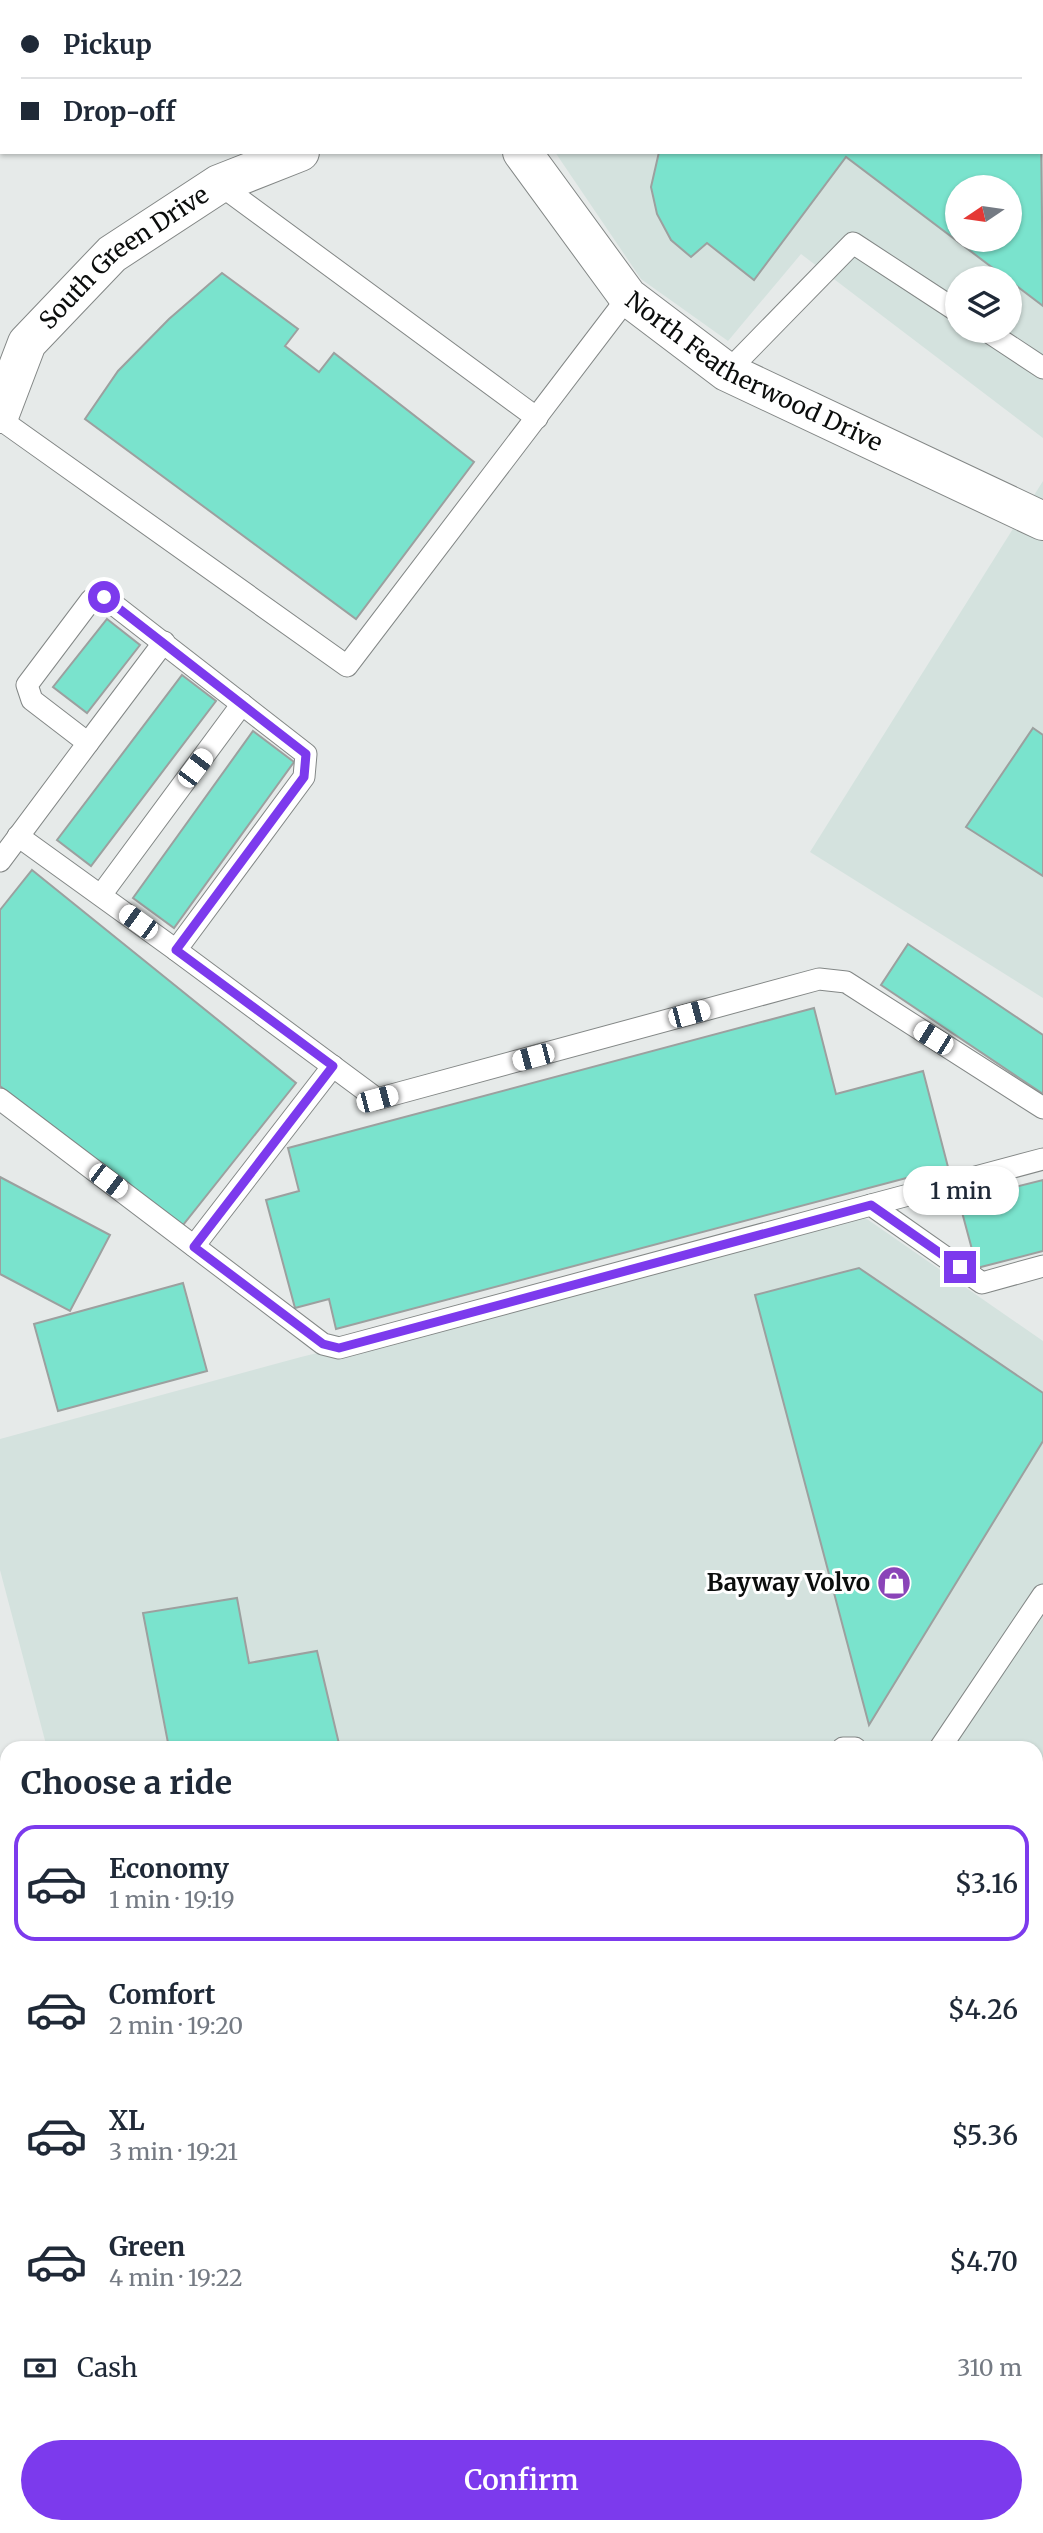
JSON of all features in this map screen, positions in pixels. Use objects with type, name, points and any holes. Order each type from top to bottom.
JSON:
[{"type":"street","name":"South Green Drive","points":[[0,414],[27,342],[112,254],[219,184],[295,154]]},
{"type":"street","name":"North Featherwood Drive","points":[[527,154],[628,297],[727,372],[1043,521]]},
{"type":"lane","points":[[219,184],[537,418]]},
{"type":"lane","points":[[727,372],[853,243],[945,304]]},
{"type":"lane","points":[[0,419],[347,666],[628,297]]},
{"type":"lane","points":[[1004,343],[1043,368]]},
{"type":"lane","points":[[88,743],[32,701],[27,685],[91,600],[104,597],[306,754],[304,777],[176,950]]},
{"type":"lane","points":[[0,861],[164,642]]},
{"type":"lane","points":[[101,895],[242,704]]},
{"type":"lane","points":[[18,836],[377,1099],[819,979],[846,982],[1043,1108]]},
{"type":"lane","points":[[194,1247],[333,1066]]},
{"type":"lane","points":[[0,1100],[323,1344],[339,1348],[1043,1159]]},
{"type":"lane","points":[[871,1205],[982,1283],[1043,1266]]},
{"type":"lane","points":[[945,1741],[1043,1595]]},
{"type":"shaded area","points":[[556,154],[1043,154],[1043,438],[801,254],[728,341],[641,279]]},
{"type":"shaded area","points":[[1043,481],[1043,998],[810,852]]},
{"type":"shaded area","points":[[864,1217],[1043,1341],[1043,1741],[45,1741],[0,1570],[0,1439],[301,1357]]},
{"type":"building","points":[[659,154],[1041,154],[1043,306],[1022,290],[1022,266],[990,266],[972,252],[1022,252],[1022,175],[945,175],[945,232],[846,157],[754,280],[707,243],[691,257],[671,240],[657,214],[651,187]]},
{"type":"building","points":[[222,273],[298,329],[285,346],[319,372],[334,353],[474,462],[356,619],[85,419],[118,371],[169,319]]},
{"type":"building","points":[[107,619],[140,645],[87,713],[53,687]]},
{"type":"building","points":[[182,675],[216,701],[91,866],[57,840]]},
{"type":"building","points":[[1033,728],[1043,735],[1043,876],[966,827]]},
{"type":"building","points":[[253,731],[294,762],[174,928],[133,898]]},
{"type":"building","points":[[32,870],[296,1083],[179,1230],[0,1086],[0,910]]},
{"type":"building","points":[[908,944],[1043,1035],[1043,1094],[881,985]]},
{"type":"building","points":[[814,1008],[836,1094],[923,1071],[948,1167],[336,1329],[329,1299],[295,1308],[266,1200],[299,1191],[288,1148]]},
{"type":"building","points":[[0,1177],[110,1235],[70,1311],[0,1274]]},
{"type":"building","points":[[1043,1180],[1043,1251],[977,1268],[959,1201]]},
{"type":"building","name":"Bayway Volvo","points":[[859,1268],[1043,1393],[1043,1441],[869,1725],[755,1295]]},
{"type":"building","points":[[183,1283],[207,1371],[58,1411],[34,1324]]},
{"type":"building","points":[[237,1598],[249,1663],[317,1651],[338,1741],[168,1741],[143,1613]]},
{"type":"place","name":"Bayway Volvo","points":[[894,1583]]},
{"type":"route","points":[[104,597],[306,754],[304,777],[176,950],[333,1066],[194,1247],[323,1344],[339,1348],[871,1205],[960,1267]]}]
